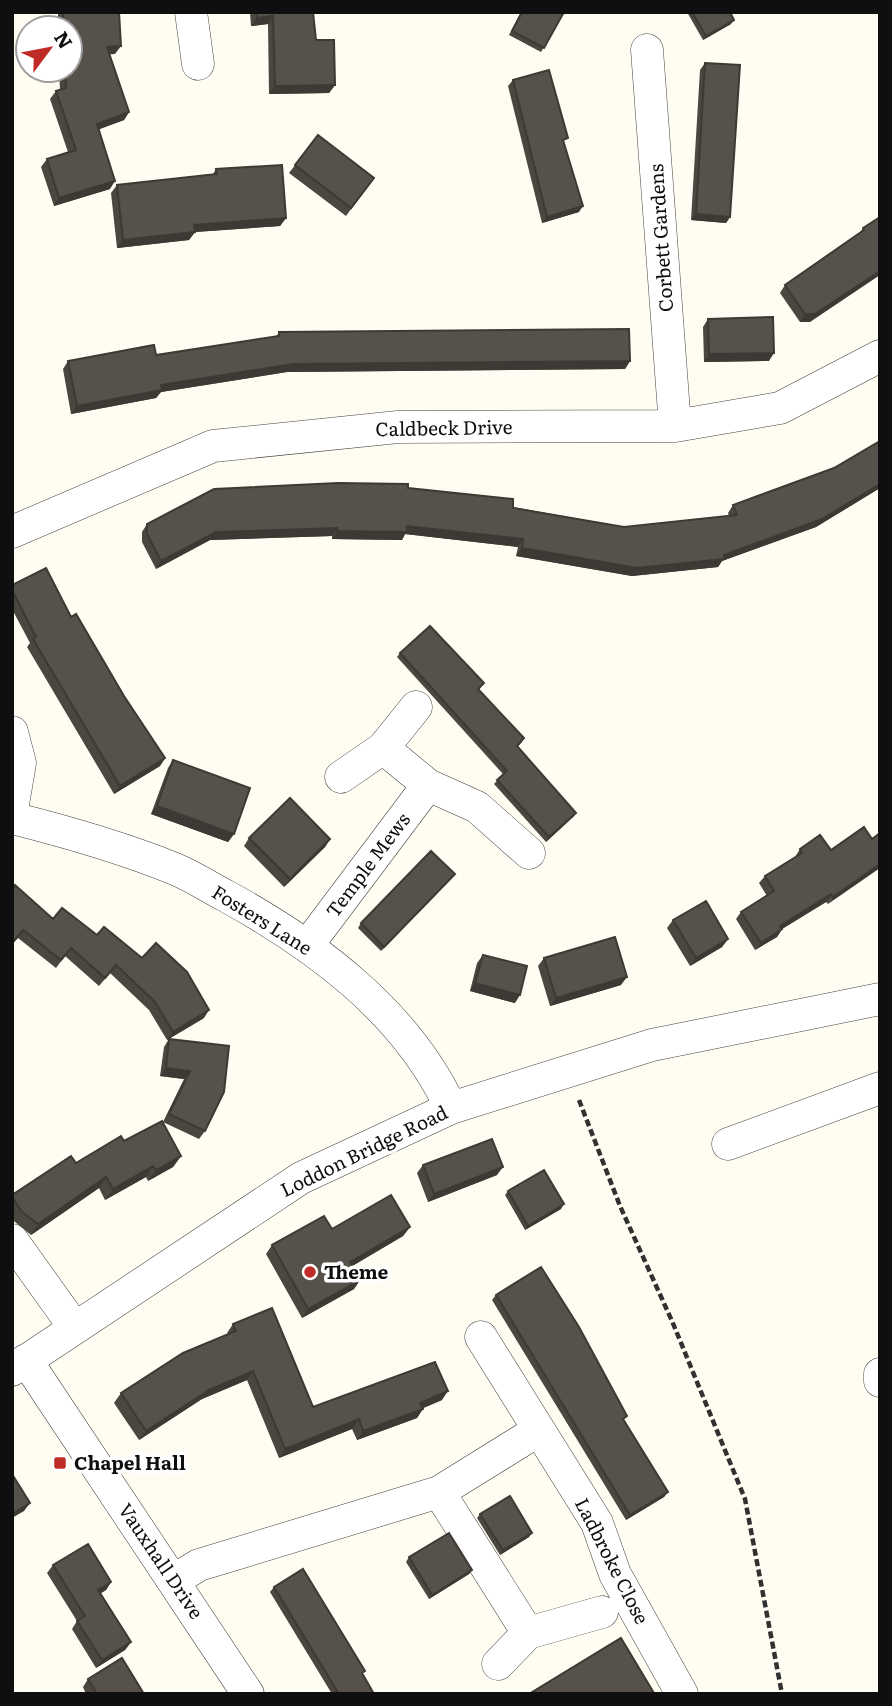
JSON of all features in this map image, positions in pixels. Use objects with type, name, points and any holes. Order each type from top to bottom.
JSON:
[{"type":"street","points":[[191,12],[198,64]]},
{"type":"street","name":"Corbett Gardens","points":[[647,50],[675,426]]},
{"type":"street","name":"Caldbeck Drive","points":[[12,532],[213,446],[398,427],[675,426],[780,408],[880,356]]},
{"type":"street","points":[[341,777],[383,748],[416,707]]},
{"type":"street","points":[[12,732],[20,762],[12,810]]},
{"type":"street","points":[[383,748],[428,785],[477,807],[529,853]]},
{"type":"street","name":"Temple Mews","points":[[307,946],[428,785]]},
{"type":"street","name":"Fosters Lane","points":[[12,818],[95,839],[178,870],[255,912],[307,946],[376,1003],[408,1038],[437,1078],[451,1108]]},
{"type":"street","name":"Loddon Bridge Road","points":[[19,1365],[301,1178],[451,1108],[652,1045],[880,999]]},
{"type":"street","points":[[728,1144],[880,1087]]},
{"type":"street","points":[[12,1240],[75,1328]]},
{"type":"street","name":"Ladbroke Close","points":[[481,1337],[597,1523],[615,1574],[682,1694]]},
{"type":"street","name":"Vauxhall Drive","points":[[19,1365],[174,1580],[248,1694]]},
{"type":"street","points":[[880,1374],[880,1381]]},
{"type":"street","points":[[174,1580],[198,1564],[439,1492],[539,1430]]},
{"type":"street","points":[[439,1492],[528,1633],[498,1664]]},
{"type":"street","name":"Ladbroke Close","points":[[528,1633],[602,1612]]},
{"type":"path","points":[[567,1070],[620,1206],[672,1321],[745,1499],[782,1694]]},
{"type":"building","points":[[119,12],[121,46],[107,47],[129,112],[97,124],[115,181],[59,198],[47,159],[76,150],[56,91],[66,88],[66,84],[84,84],[84,14],[63,14]]},
{"type":"building","points":[[256,12],[313,12],[316,40],[334,40],[335,85],[275,86],[273,16],[257,18]]},
{"type":"building","points":[[522,12],[564,12],[544,48],[512,31]]},
{"type":"building","points":[[692,12],[730,12],[734,20],[706,36]]},
{"type":"building","points":[[705,63],[740,65],[730,217],[696,214]]},
{"type":"building","points":[[549,70],[568,138],[563,140],[583,206],[547,217],[513,80]]},
{"type":"building","points":[[318,135],[374,178],[351,208],[295,165]]},
{"type":"building","points":[[282,165],[286,218],[194,225],[195,232],[123,240],[117,185],[217,174],[216,169]]},
{"type":"building","points":[[880,217],[880,271],[815,314],[805,314],[785,285]]},
{"type":"building","points":[[773,317],[774,353],[709,354],[708,319]]},
{"type":"building","points":[[629,329],[630,361],[293,364],[161,385],[162,390],[77,406],[68,361],[154,345],[156,355],[279,336],[279,332]]},
{"type":"building","points":[[880,441],[880,484],[822,519],[724,555],[724,559],[637,568],[522,548],[523,539],[407,526],[407,532],[337,531],[337,528],[216,532],[161,561],[147,534],[147,524],[214,489],[338,483],[408,484],[408,488],[513,499],[513,508],[624,527],[737,515],[733,505],[834,468]]},
{"type":"building","points":[[46,568],[71,617],[76,614],[124,696],[165,758],[120,786],[33,639],[36,637],[12,590],[12,585]]},
{"type":"building","points":[[430,626],[484,683],[478,689],[524,738],[517,746],[576,813],[549,837],[497,780],[507,771],[400,653]]},
{"type":"building","points":[[173,760],[250,788],[234,834],[157,806]]},
{"type":"building","points":[[290,798],[330,839],[290,879],[249,838]]},
{"type":"building","points":[[864,827],[872,839],[880,833],[880,864],[833,897],[831,894],[780,926],[782,929],[761,943],[741,912],[774,891],[765,876],[802,853],[800,849],[820,835],[831,850]]},
{"type":"building","points":[[431,851],[455,874],[384,947],[361,923]]},
{"type":"building","points":[[15,885],[53,919],[62,908],[97,935],[104,927],[142,958],[156,943],[187,972],[209,1010],[173,1032],[155,1002],[116,965],[105,978],[71,948],[61,960],[23,930],[13,942],[12,889]]},
{"type":"building","points":[[706,901],[728,939],[696,958],[673,920]]},
{"type":"building","points":[[615,937],[627,977],[556,998],[544,958]]},
{"type":"building","points":[[483,955],[527,966],[520,995],[475,983]]},
{"type":"building","points":[[169,1039],[229,1046],[224,1092],[205,1131],[169,1114],[190,1071],[166,1068]]},
{"type":"building","points":[[162,1121],[181,1156],[156,1170],[153,1166],[113,1189],[106,1177],[38,1224],[22,1212],[12,1197],[71,1156],[76,1163],[121,1136],[124,1141]]},
{"type":"building","points":[[492,1139],[503,1167],[434,1194],[423,1165]]},
{"type":"building","points":[[544,1170],[564,1204],[528,1226],[508,1191]]},
{"type":"building","points":[[391,1195],[410,1227],[350,1262],[360,1280],[308,1309],[272,1245],[324,1216],[332,1229]]},
{"type":"building","points":[[541,1267],[579,1327],[627,1416],[623,1419],[668,1492],[630,1515],[496,1295]]},
{"type":"building","points":[[272,1308],[313,1407],[435,1362],[448,1391],[420,1403],[423,1409],[363,1431],[359,1419],[285,1449],[253,1371],[209,1390],[146,1431],[121,1393],[183,1353],[236,1331],[233,1324]]},
{"type":"building","points":[[12,1474],[30,1503],[12,1514]]},
{"type":"building","points":[[510,1496],[532,1533],[503,1550],[480,1514]]},
{"type":"building","points":[[449,1533],[472,1570],[432,1595],[409,1557]]},
{"type":"building","points":[[88,1544],[111,1582],[98,1590],[131,1642],[102,1660],[77,1621],[85,1616],[53,1565]]},
{"type":"building","points":[[303,1569],[365,1671],[362,1673],[374,1694],[339,1694],[274,1587]]},
{"type":"building","points":[[621,1638],[653,1694],[529,1694]]},
{"type":"building","points":[[122,1658],[144,1694],[97,1694],[88,1679]]},
{"type":"place","name":"Theme","points":[[310,1272]]},
{"type":"place","name":"Chapel Hall","points":[[60,1463]]}]
